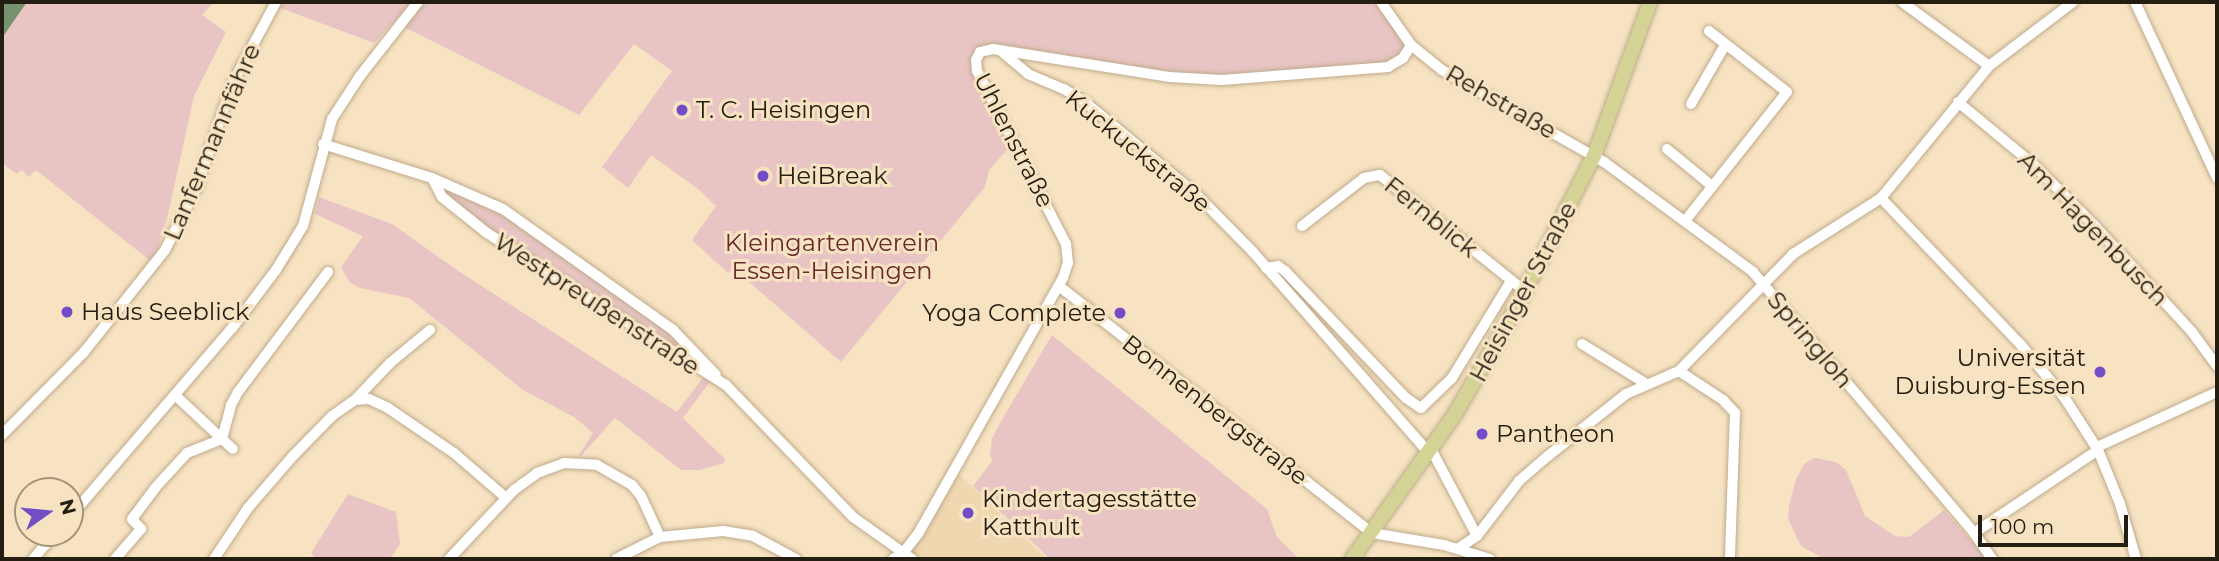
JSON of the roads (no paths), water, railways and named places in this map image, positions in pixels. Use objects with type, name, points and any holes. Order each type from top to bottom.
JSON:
[{"type":"main road","name":"Heisinger Straße","points":[[1352,559],[1430,451],[1479,376],[1525,291],[1594,156],[1650,2]]},
{"type":"street","name":"Lanfermannfähre","points":[[2,435],[84,352],[165,250],[195,189],[233,82],[276,2]]},
{"type":"street","points":[[84,501],[233,327],[293,244],[303,226],[323,144],[332,119],[354,85],[418,2]]},
{"type":"street","points":[[1381,2],[1410,45]]},
{"type":"street","points":[[1902,2],[1989,66]]},
{"type":"street","points":[[1457,554],[1477,536],[1531,471],[1626,394],[1645,383],[1679,371],[1762,282],[1812,239],[1881,198],[1989,66],[2073,2]]},
{"type":"street","points":[[2135,2],[2217,178]]},
{"type":"street","points":[[1685,221],[1787,92],[1725,46],[1710,31]]},
{"type":"street","name":"Uhlenstraße","points":[[908,556],[1059,286],[1068,263],[1066,244],[976,65],[980,52],[999,50],[1169,77],[1222,80],[1388,67],[1403,58],[1410,45]]},
{"type":"street","name":"Rehstraße","points":[[1410,45],[1443,70],[1594,156]]},
{"type":"street","points":[[1691,104],[1725,46]]},
{"type":"street","name":"Kuckuckstraße","points":[[999,50],[1028,74],[1064,89],[1086,103],[1196,194],[1430,451],[1477,536]]},
{"type":"street","name":"Am Hagenbusch","points":[[1958,102],[2027,159],[2086,217],[2177,316],[2217,366]]},
{"type":"street","name":"Westpreußenstraße","points":[[323,144],[432,178],[482,198],[524,222],[673,330],[853,517],[908,556]]},
{"type":"street","points":[[1667,149],[1712,186]]},
{"type":"street","name":"Springloh","points":[[1594,156],[1685,221],[1762,282],[1974,533],[1992,559]]},
{"type":"street","name":"Fernblick","points":[[1302,226],[1364,178],[1380,175],[1525,291]]},
{"type":"street","name":"Westpreußenstraße","points":[[432,178],[442,197],[471,219],[726,385]]},
{"type":"street","name":"Westpreußenstraße","points":[[471,219],[482,198]]},
{"type":"street","points":[[1881,198],[2021,345],[2064,397],[2098,448],[2120,504],[2136,559]]},
{"type":"street","name":"Kuckuckstraße","points":[[1266,268],[1278,266],[1286,271],[1406,398],[1421,408]]},
{"type":"street","points":[[222,439],[231,405],[238,392],[328,272]]},
{"type":"street","name":"Heisinger Straße","points":[[1421,408],[1427,406],[1452,378],[1511,281]]},
{"type":"street","name":"Bonnenbergstraße","points":[[1059,286],[1372,533]]},
{"type":"street","points":[[214,559],[238,521],[269,482],[332,416],[355,400],[390,363],[430,330]]},
{"type":"street","points":[[1582,344],[1645,383]]},
{"type":"street","points":[[1679,371],[1723,400],[1735,413],[1730,559]]},
{"type":"street","points":[[1974,533],[2098,448],[2217,392]]},
{"type":"street","points":[[175,395],[233,449]]},
{"type":"street","points":[[355,400],[369,399],[388,408],[454,453],[505,498]]},
{"type":"street","points":[[115,559],[141,529],[132,519],[155,488],[187,453],[222,439]]},
{"type":"street","points":[[449,559],[505,498],[526,480],[551,465],[572,462],[597,466],[632,485],[641,496],[660,537]]},
{"type":"street","points":[[616,559],[660,537],[733,532],[776,546],[796,559]]},
{"type":"street","points":[[1372,533],[1457,554],[1490,559]]},
{"type":"street","points":[[893,559],[908,556]]},
{"type":"place","name":"T. C. Heisingen","points":[[682,110]]},
{"type":"place","name":"HeiBreak","points":[[763,176]]},
{"type":"place","name":"Haus Seeblick","points":[[67,312]]},
{"type":"place","name":"Yoga Complete","points":[[1120,313]]},
{"type":"place","name":"Universität Duisburg-Essen","points":[[2100,372]]},
{"type":"place","name":"Pantheon","points":[[1482,434]]},
{"type":"place","name":"Kindertagesstätte Katthult","points":[[968,513]]},
{"type":"park label","name":"Kleingartenverein Essen-Heisingen","points":[[832,257]]}]
